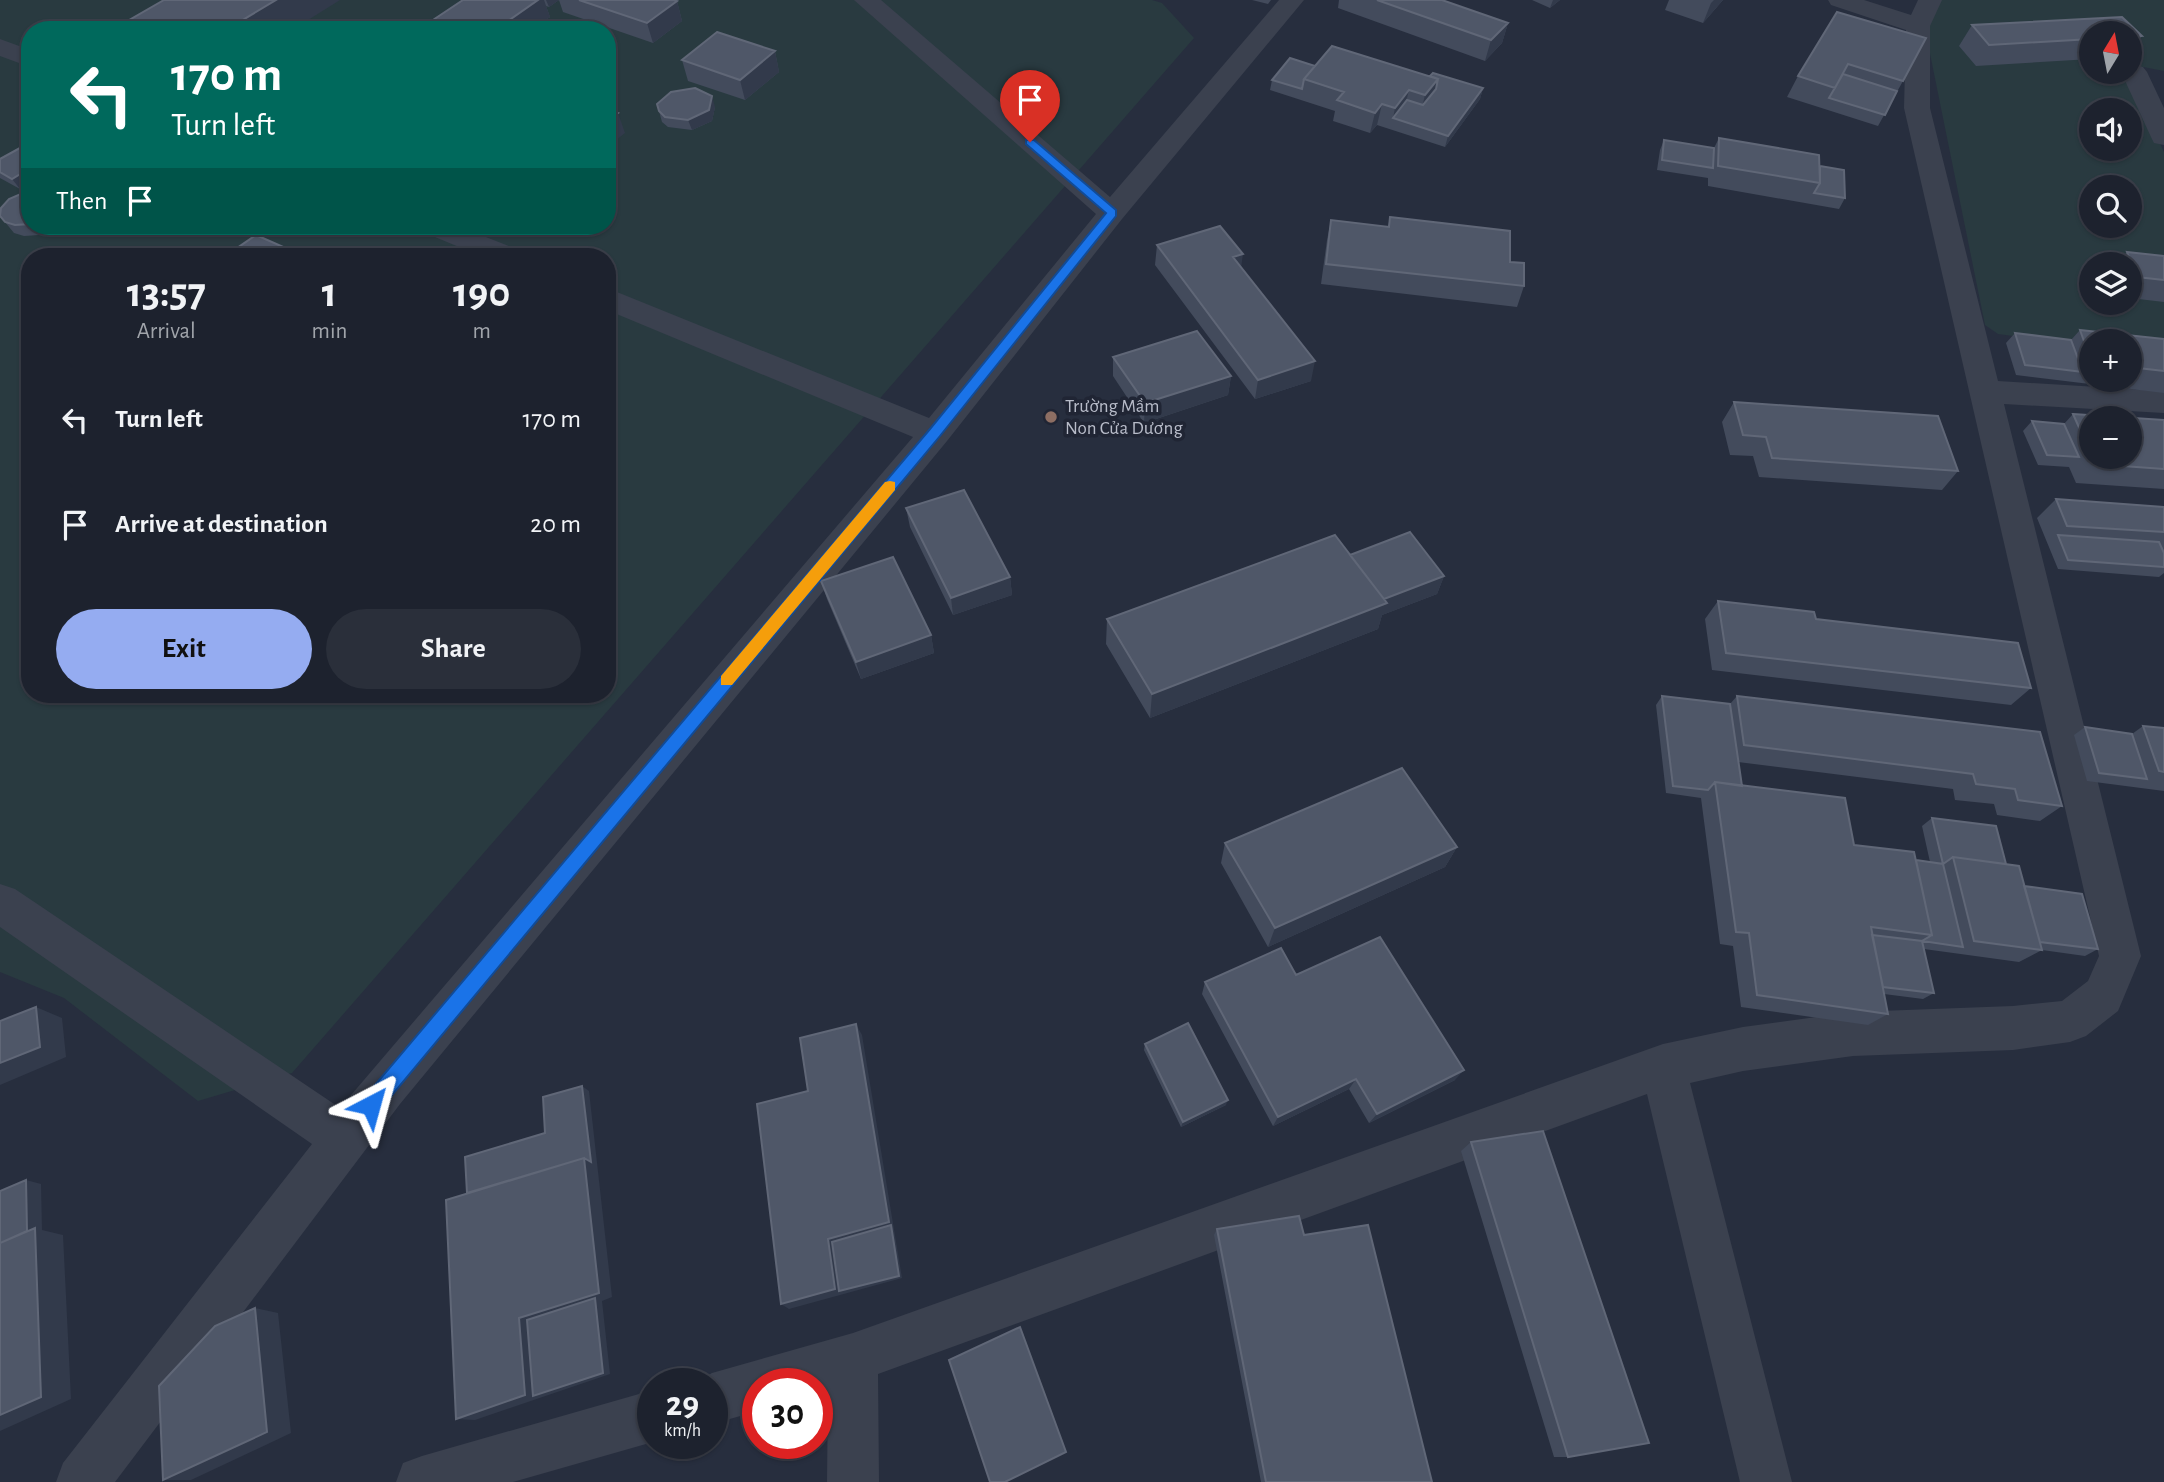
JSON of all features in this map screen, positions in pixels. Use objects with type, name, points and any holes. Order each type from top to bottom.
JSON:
[{"type":"street","points":[[866,0],[1112,213]]},
{"type":"street","points":[[82,1482],[345,1139],[935,433],[1112,213],[1292,0]]},
{"type":"street","points":[[819,1368],[853,1358],[1663,1066],[1743,1049],[1853,1034],[2012,1028],[2070,1021],[2103,996],[2120,956],[1917,108],[1924,13],[1840,0]]},
{"type":"street","points":[[0,47],[21,56]]},
{"type":"street","points":[[2140,84],[2164,137]]},
{"type":"street","points":[[455,235],[487,248]]},
{"type":"street","points":[[616,302],[935,433]]},
{"type":"street","points":[[1986,392],[2164,402]]},
{"type":"street","points":[[0,902],[345,1139]]},
{"type":"street","points":[[1663,1066],[1766,1482]]},
{"type":"street","points":[[853,1358],[853,1482]]},
{"type":"street","points":[[422,1482],[637,1421]]},
{"type":"shaded area","points":[[0,0],[1152,0],[1162,3],[1194,38],[616,701],[616,248],[21,248],[21,703],[614,703],[292,1073],[198,1101],[64,998],[0,972]]},
{"type":"shaded area","points":[[1941,0],[2164,0],[2164,71],[2142,67],[2142,21],[2079,21],[2079,84],[2132,84],[2138,98],[2079,98],[2079,161],[2142,161],[2142,106],[2164,152],[2164,355],[2142,346],[2142,329],[2079,329],[2079,344],[1998,334],[1985,325],[1925,29]]},
{"type":"building","points":[[164,0],[276,0],[241,21],[128,21]]},
{"type":"building","points":[[463,0],[538,0],[508,21],[432,21]]},
{"type":"building","points":[[579,0],[674,0],[677,1],[647,23]]},
{"type":"building","points":[[1377,0],[1442,0],[1508,23],[1491,40]]},
{"type":"building","points":[[1837,12],[1926,38],[1903,81],[1848,64],[1835,88],[1798,76]]},
{"type":"building","points":[[2122,17],[2126,21],[2079,21],[2079,40],[1989,45],[1972,25]]},
{"type":"building","points":[[717,32],[775,51],[740,80],[682,60]]},
{"type":"building","points":[[1332,46],[1438,79],[1425,95],[1409,90],[1395,108],[1382,104],[1375,113],[1337,100],[1344,92],[1304,79]]},
{"type":"building","points":[[1290,58],[1315,66],[1304,79],[1302,89],[1272,80]]},
{"type":"building","points":[[1433,73],[1483,88],[1448,136],[1393,118],[1407,100],[1423,105],[1436,89],[1438,79],[1430,76]]},
{"type":"building","points":[[1843,74],[1897,91],[1885,115],[1829,98]]},
{"type":"building","points":[[695,88],[712,96],[709,110],[688,120],[665,117],[659,111],[657,104],[671,92]]},
{"type":"building","points":[[1719,138],[1819,155],[1820,183],[1718,166]]},
{"type":"building","points":[[1664,140],[1714,148],[1713,168],[1662,160]]},
{"type":"building","points":[[21,147],[21,174],[12,179],[0,172],[0,159]]},
{"type":"building","points":[[1820,166],[1844,170],[1845,198],[1814,193],[1820,183]]},
{"type":"building","points":[[21,194],[21,225],[5,222],[0,216],[1,208],[9,199]]},
{"type":"building","points":[[1390,217],[1510,231],[1510,262],[1524,263],[1524,286],[1326,264],[1331,220],[1389,227]]},
{"type":"building","points":[[1220,226],[1243,254],[1233,257],[1315,361],[1258,380],[1157,245]]},
{"type":"building","points":[[256,235],[286,248],[237,248]]},
{"type":"building","points":[[2142,254],[2164,256],[2164,280],[2142,278]]},
{"type":"building","points":[[1197,331],[1231,376],[1145,403],[1113,357]]},
{"type":"building","points":[[2015,333],[2071,340],[2079,361],[2079,372],[2025,365]]},
{"type":"building","points":[[2142,337],[2164,339],[2164,371],[2142,368]]},
{"type":"building","points":[[1734,402],[1938,416],[1958,471],[1772,458],[1766,437],[1743,435]]},
{"type":"building","points":[[2073,414],[2079,414],[2079,427]]},
{"type":"building","points":[[2142,419],[2164,420],[2164,469],[2142,467]]},
{"type":"building","points":[[2032,421],[2064,424],[2079,457],[2047,455]]},
{"type":"building","points":[[964,490],[1010,577],[951,598],[906,508]]},
{"type":"building","points":[[2056,499],[2164,507],[2164,532],[2067,526]]},
{"type":"building","points":[[1410,532],[1444,576],[1384,599],[1350,555]]},
{"type":"building","points":[[1335,535],[1387,603],[1152,694],[1107,619]]},
{"type":"building","points":[[2058,535],[2159,542],[2164,553],[2164,567],[2068,560]]},
{"type":"building","points":[[893,557],[931,635],[856,662],[821,581]]},
{"type":"building","points":[[1718,601],[1814,612],[1816,619],[2018,643],[2031,688],[1726,653]]},
{"type":"building","points":[[1662,696],[1730,704],[1742,786],[1715,782],[1708,790],[1673,786]]},
{"type":"building","points":[[1737,696],[2040,732],[2062,806],[2018,800],[2015,789],[1976,784],[1973,774],[1744,745]]},
{"type":"building","points":[[2143,726],[2164,728],[2164,772],[2159,771]]},
{"type":"building","points":[[2085,727],[2132,734],[2147,779],[2099,773]]},
{"type":"building","points":[[1402,768],[1457,847],[1275,928],[1225,843]]},
{"type":"building","points":[[1715,782],[1845,798],[1854,845],[1914,852],[1932,935],[1871,927],[1888,1014],[1757,995],[1749,933],[1736,932]]},
{"type":"building","points":[[1932,818],[1996,826],[2006,864],[1953,857],[1943,864]]},
{"type":"building","points":[[1953,857],[2019,866],[2042,950],[1974,941]]},
{"type":"building","points":[[1916,860],[1943,864],[1963,947],[1922,941],[1932,935]]},
{"type":"building","points":[[2024,886],[2082,894],[2098,949],[2040,942]]},
{"type":"building","points":[[1872,935],[1922,941],[1934,993],[1883,987]]},
{"type":"building","points":[[1380,937],[1464,1070],[1377,1114],[1356,1079],[1278,1117],[1205,982],[1281,948],[1296,975]]},
{"type":"building","points":[[36,1007],[40,1047],[0,1063],[0,1021]]},
{"type":"building","points":[[1188,1023],[1228,1100],[1183,1122],[1145,1044]]},
{"type":"building","points":[[856,1024],[889,1222],[828,1239],[835,1289],[781,1304],[757,1104],[808,1091],[800,1038]]},
{"type":"building","points":[[582,1086],[591,1162],[584,1158],[467,1193],[465,1157],[545,1133],[543,1097]]},
{"type":"building","points":[[1543,1131],[1649,1443],[1568,1457],[1471,1142]]},
{"type":"building","points":[[584,1158],[599,1293],[519,1318],[525,1395],[456,1419],[446,1200]]},
{"type":"building","points":[[26,1180],[27,1231],[0,1243],[0,1191]]},
{"type":"building","points":[[1299,1216],[1304,1235],[1368,1225],[1432,1482],[1266,1482],[1217,1229]]},
{"type":"building","points":[[891,1225],[899,1276],[839,1291],[832,1242]]},
{"type":"building","points":[[35,1228],[41,1397],[0,1415],[0,1243]]},
{"type":"building","points":[[595,1298],[603,1373],[533,1396],[527,1320]]},
{"type":"building","points":[[255,1308],[267,1432],[163,1480],[159,1386],[215,1326]]},
{"type":"building","points":[[1020,1327],[1066,1452],[1005,1482],[990,1482],[949,1360]]},
{"type":"slow traffic","points":[[727,680],[890,486]]},
{"type":"place","name":"Trường Mầm Non Cửa Dương","points":[[1051,417]]},
{"type":"route","points":[[371,1105],[935,433],[1112,213],[1030,142]]}]
